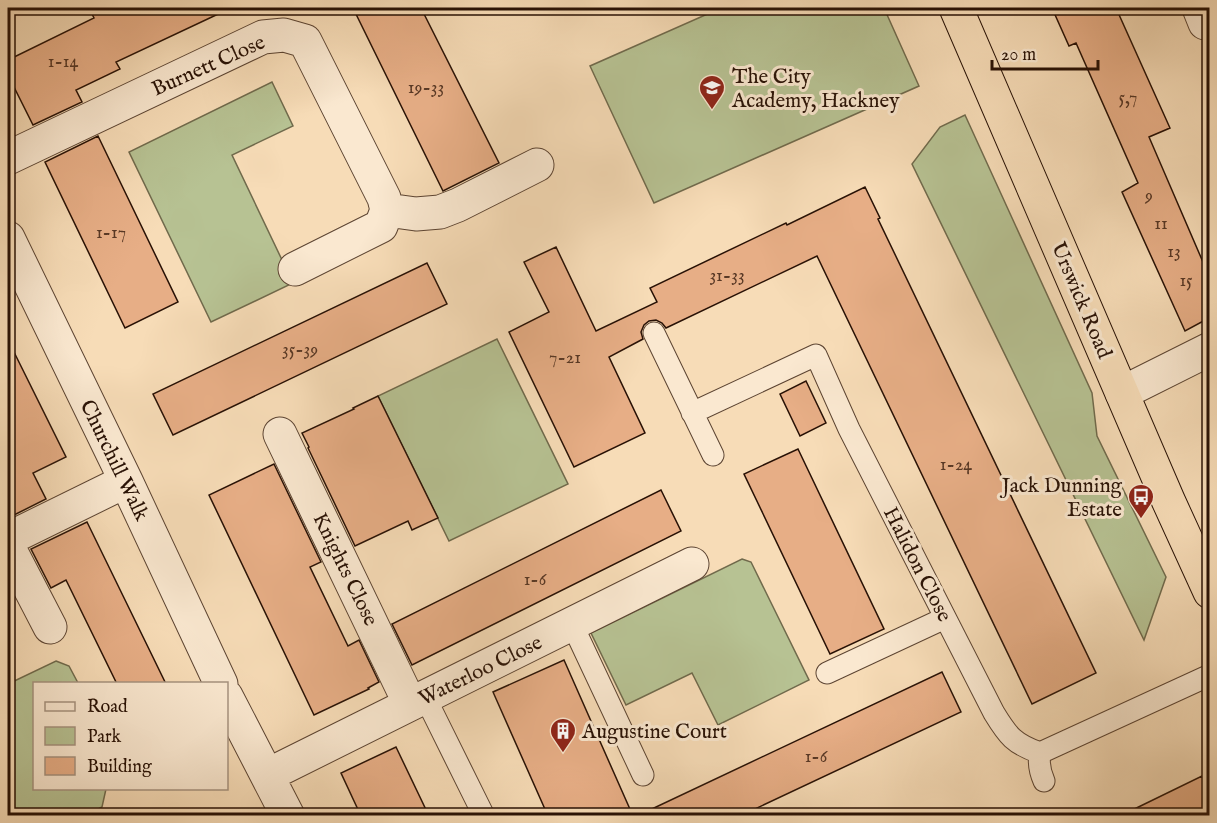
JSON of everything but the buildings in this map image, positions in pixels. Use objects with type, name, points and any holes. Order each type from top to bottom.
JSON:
[{"type":"highway","name":"Urswick Road","points":[[956,8],[1168,500],[1206,576]]},
{"type":"street","points":[[1198,8],[1205,23],[1209,21]]},
{"type":"street","name":"Burnett Close","points":[[8,158],[263,37],[284,35],[305,41],[384,198],[387,210]]},
{"type":"street","points":[[295,269],[381,226],[387,210],[416,214],[440,212],[537,165]]},
{"type":"street","name":"Churchill Walk","points":[[8,238],[220,682]]},
{"type":"street","points":[[1122,393],[1209,349]]},
{"type":"street","name":"Knights Close","points":[[280,434],[417,701]]},
{"type":"street","points":[[8,539],[126,481]]},
{"type":"street","points":[[8,546],[50,627]]},
{"type":"street","name":"Waterloo Close","points":[[268,775],[692,564]]},
{"type":"street","points":[[228,700],[288,816]]},
{"type":"lane","points":[[654,333],[713,455]]},
{"type":"lane","name":"Halidon Close","points":[[692,413],[816,355],[849,429],[994,713],[1014,740],[1040,753]]},
{"type":"lane","points":[[827,673],[945,618]]},
{"type":"lane","points":[[572,624],[643,775]]},
{"type":"lane","points":[[1044,781],[1038,763],[1040,753],[1209,675]]},
{"type":"lane","points":[[417,701],[484,816]]},
{"type":"green space","points":[[721,8],[884,8],[919,86],[654,203],[590,66]]},
{"type":"green space","points":[[272,82],[293,126],[232,155],[293,283],[211,322],[129,152]]},
{"type":"green space","points":[[965,115],[1092,393],[1097,436],[1166,577],[1144,640],[912,164],[940,127]]},
{"type":"green space","points":[[497,339],[568,484],[449,541],[378,396]]},
{"type":"green space","points":[[742,559],[751,562],[809,680],[718,725],[692,673],[626,705],[591,633]]},
{"type":"green space","points":[[56,661],[69,666],[77,682],[33,682],[33,790],[106,790],[102,807],[86,815],[8,815],[8,684]]},
{"type":"place","name":"The City Academy, Hackney","points":[[712,111]]},
{"type":"place","name":"Jack Dunning Estate","points":[[1141,520]]},
{"type":"place","name":"Augustine Court","points":[[563,754]]}]
